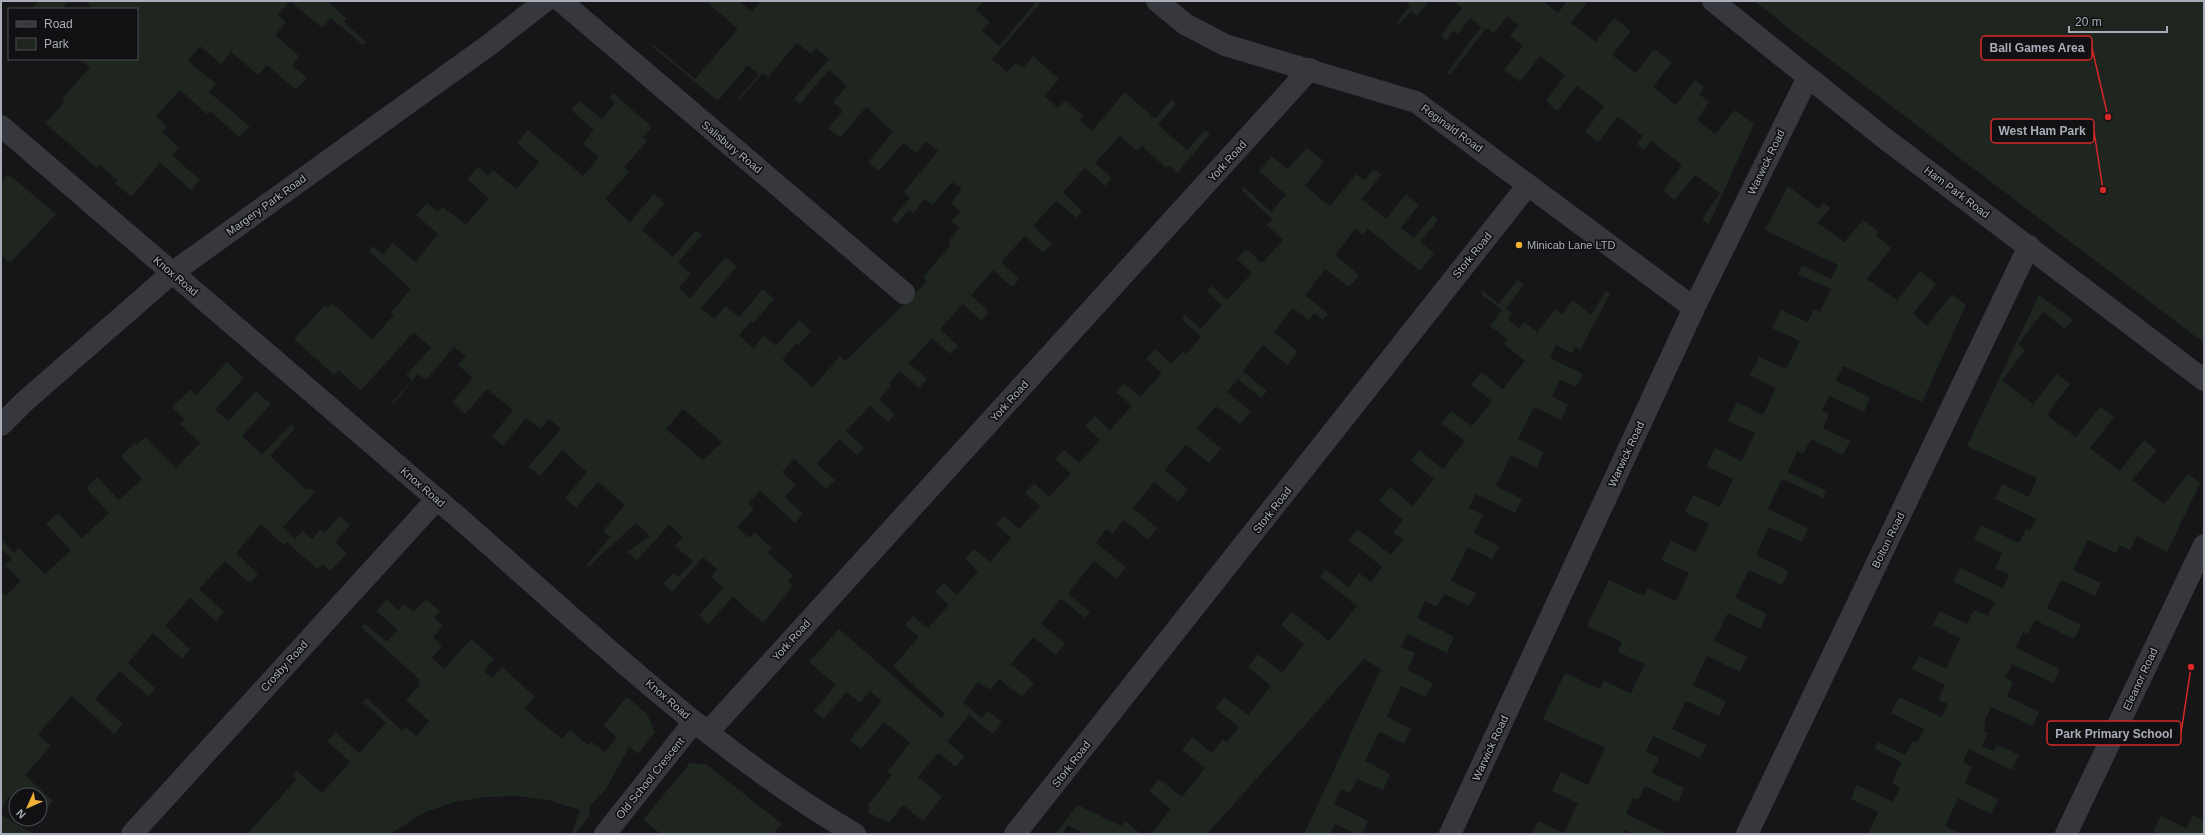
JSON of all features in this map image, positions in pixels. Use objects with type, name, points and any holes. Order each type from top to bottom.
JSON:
[{"type":"street","name":"Margery Park Road","points":[[1,425],[24,402],[172,273],[489,45],[545,1]]},
{"type":"street","name":"Salisbury Road","points":[[561,1],[904,293]]},
{"type":"street","name":"Reginald Road","points":[[1157,1],[1185,24],[1225,45],[1310,69],[1416,102],[1694,308]]},
{"type":"street","name":"Ham Park Road","points":[[1713,1],[1883,137],[2029,246],[2204,380]]},
{"type":"street","name":"York Road","points":[[701,727],[1310,69]]},
{"type":"street","name":"Warwick Road","points":[[1450,834],[1694,308],[1808,77]]},
{"type":"street","name":"Knox Road","points":[[1,126],[256,343],[701,727],[824,816],[855,834]]},
{"type":"street","name":"Stork Road","points":[[1015,834],[1528,185]]},
{"type":"street","name":"Bolton Road","points":[[1747,834],[2029,246]]},
{"type":"street","name":"Crosby Road","points":[[132,834],[437,499]]},
{"type":"street","name":"Eleanor Road","points":[[2066,834],[2204,545]]},
{"type":"street","name":"Old School Crescent","points":[[605,834],[701,727]]},
{"type":"green space","points":[[38,1],[69,1],[63,8],[33,8]]},
{"type":"green space","points":[[86,1],[290,1],[278,15],[286,22],[275,35],[299,56],[292,65],[307,78],[296,90],[267,65],[258,75],[231,52],[221,64],[200,46],[188,61],[216,84],[209,92],[250,127],[239,137],[210,111],[207,114],[180,90],[156,116],[167,126],[162,132],[179,147],[172,155],[200,180],[191,190],[160,163],[131,197],[115,183],[117,180],[99,165],[97,168],[45,123],[65,102],[62,99],[90,67],[81,60],[138,60],[138,8],[93,8]]},
{"type":"green space","points":[[290,1],[327,1],[347,19],[344,22],[366,42],[363,45],[331,18],[322,28]]},
{"type":"green space","points":[[706,1],[739,1],[752,12],[761,1],[984,1],[976,10],[990,22],[982,31],[999,46],[1037,1],[1042,1],[992,59],[1007,72],[1016,63],[1023,68],[1033,56],[1059,79],[1044,96],[1058,108],[1065,100],[1083,116],[1080,120],[1092,131],[1125,92],[1155,119],[1172,99],[1176,104],[1158,125],[1187,150],[1205,130],[1210,134],[1177,173],[1169,165],[1166,168],[1142,146],[1137,151],[1120,136],[1095,163],[1112,178],[1105,186],[1085,168],[1063,192],[1082,211],[1076,218],[1056,201],[1033,226],[1052,244],[1043,253],[1025,236],[1001,262],[1019,279],[1012,287],[993,270],[971,295],[989,312],[981,321],[963,304],[940,329],[958,346],[950,354],[932,338],[909,363],[927,379],[919,388],[900,371],[889,383],[891,386],[879,399],[895,414],[888,422],[870,406],[846,431],[864,448],[857,455],[839,439],[817,464],[835,480],[826,489],[794,459],[782,472],[796,485],[785,497],[803,514],[795,523],[760,491],[748,503],[754,509],[737,527],[749,538],[755,533],[772,548],[768,553],[793,575],[788,581],[793,586],[763,623],[733,597],[708,624],[699,615],[723,588],[711,577],[717,569],[703,557],[672,592],[663,584],[673,573],[678,577],[693,561],[675,546],[683,537],[669,525],[637,560],[627,552],[650,536],[636,523],[588,567],[587,565],[610,537],[603,531],[625,505],[598,482],[576,508],[565,498],[587,472],[562,450],[540,476],[528,467],[561,429],[549,419],[540,429],[526,418],[503,446],[492,436],[513,410],[487,389],[465,414],[452,402],[473,378],[458,365],[466,356],[454,347],[426,380],[418,374],[393,404],[391,403],[412,380],[406,375],[431,348],[414,332],[361,390],[339,371],[334,375],[294,339],[325,305],[328,308],[332,303],[372,339],[394,315],[391,312],[411,289],[369,251],[373,246],[383,254],[393,243],[415,262],[438,234],[416,215],[427,203],[438,212],[443,207],[466,225],[489,198],[467,179],[478,167],[488,176],[493,170],[516,189],[539,162],[517,143],[528,130],[583,176],[599,157],[583,144],[594,130],[571,110],[579,101],[602,119],[615,103],[609,98],[613,93],[652,127],[643,137],[647,141],[624,167],[629,172],[605,199],[630,222],[654,194],[665,203],[642,230],[673,257],[696,230],[702,235],[678,262],[691,274],[679,288],[690,298],[726,257],[737,267],[701,308],[714,319],[726,306],[739,317],[763,289],[774,299],[753,323],[751,321],[739,335],[753,348],[764,336],[776,346],[799,320],[811,331],[798,345],[796,343],[782,360],[813,387],[840,356],[845,361],[927,282],[923,277],[951,245],[948,242],[959,228],[952,221],[960,211],[951,203],[962,189],[952,182],[933,205],[925,199],[913,213],[909,210],[897,224],[891,220],[910,198],[904,192],[938,151],[926,142],[916,153],[903,143],[879,171],[868,162],[893,132],[866,107],[840,138],[828,128],[843,111],[833,102],[847,86],[829,70],[800,104],[794,99],[829,59],[816,48],[811,54],[797,43],[768,77],[763,73],[739,100],[738,99],[759,74],[748,65],[718,101],[653,47],[654,45],[695,79],[738,29]],"holes":[[[683,409],[722,442],[703,460],[666,429]]]},
{"type":"green space","points":[[1406,1],[1429,1],[1417,16],[1411,11],[1400,24],[1397,22],[1410,5]]},
{"type":"green space","points":[[1453,1],[1543,1],[1558,13],[1567,1],[1588,1],[1571,23],[1596,42],[1614,18],[1631,31],[1612,55],[1636,73],[1654,49],[1672,62],[1653,87],[1676,105],[1695,80],[1704,87],[1699,94],[1709,102],[1697,120],[1715,134],[1735,110],[1754,124],[1709,224],[1702,219],[1720,193],[1695,175],[1675,200],[1663,191],[1682,165],[1651,141],[1644,150],[1637,144],[1643,136],[1618,117],[1598,142],[1585,132],[1604,106],[1577,86],[1557,111],[1546,101],[1565,75],[1540,56],[1520,82],[1504,70],[1523,46],[1510,36],[1518,25],[1507,16],[1494,33],[1486,28],[1450,75],[1447,73],[1481,27],[1470,18],[1458,34],[1453,31],[1446,40],[1441,35],[1462,8]]},
{"type":"green space","points":[[1754,1],[2204,1],[2204,343],[1800,37]]},
{"type":"green space","points":[[1307,148],[1324,161],[1305,186],[1330,206],[1356,174],[1364,180],[1374,169],[1381,175],[1362,199],[1386,219],[1406,194],[1419,205],[1401,228],[1414,238],[1433,215],[1438,220],[1420,242],[1434,253],[1433,255],[1420,271],[1368,229],[1363,235],[1355,229],[1335,255],[1359,275],[1349,287],[1325,269],[1305,295],[1328,314],[1323,320],[1314,313],[1309,320],[1293,308],[1274,332],[1298,352],[1287,365],[1263,345],[1243,371],[1267,391],[1261,398],[1238,379],[1227,392],[1251,411],[1240,424],[1216,406],[1197,429],[1221,448],[1209,463],[1186,445],[1165,470],[1188,489],[1178,502],[1154,482],[1133,508],[1157,528],[1148,540],[1124,520],[1112,534],[1106,529],[1096,543],[1126,567],[1116,579],[1094,561],[1068,594],[1090,612],[1085,618],[1061,599],[1041,624],[1065,643],[1056,655],[1033,637],[1011,664],[1034,683],[1022,697],[999,679],[990,690],[978,682],[963,702],[982,718],[988,711],[1002,722],[993,734],[969,715],[947,742],[965,756],[956,767],[938,753],[918,777],[942,797],[923,821],[903,805],[889,823],[867,812],[870,807],[867,806],[892,775],[888,771],[910,743],[884,722],[861,749],[850,740],[882,701],[870,691],[860,703],[846,692],[824,719],[814,711],[836,685],[809,662],[839,629],[941,718],[945,714],[893,666],[919,637],[905,625],[913,616],[928,628],[949,605],[935,592],[944,583],[957,595],[978,571],[965,559],[974,549],[990,562],[1011,538],[996,524],[1004,516],[1019,529],[1040,506],[1025,493],[1034,483],[1049,497],[1071,474],[1055,459],[1064,450],[1079,463],[1100,440],[1085,426],[1095,416],[1110,430],[1132,406],[1116,392],[1124,383],[1140,397],[1162,373],[1146,359],[1155,349],[1171,364],[1183,351],[1186,354],[1201,337],[1182,320],[1185,315],[1201,329],[1222,305],[1207,291],[1212,286],[1227,300],[1252,273],[1237,259],[1246,249],[1262,263],[1283,240],[1267,225],[1272,219],[1241,190],[1244,187],[1271,212],[1286,195],[1263,174],[1258,172],[1272,156],[1287,169]]},
{"type":"green space","points":[[8,174],[56,214],[10,263],[1,255],[1,182]]},
{"type":"green space","points":[[1788,186],[1818,209],[1824,203],[1830,208],[1818,223],[1844,242],[1863,220],[1878,231],[1876,235],[1891,248],[1867,279],[1897,300],[1920,271],[1936,284],[1913,314],[1927,326],[1952,294],[1966,305],[1922,402],[1843,366],[1836,381],[1870,397],[1864,412],[1829,396],[1822,411],[1829,414],[1823,428],[1850,441],[1843,455],[1811,439],[1803,454],[1797,451],[1788,472],[1826,491],[1823,498],[1782,479],[1768,509],[1808,528],[1802,542],[1769,527],[1756,555],[1789,571],[1782,585],[1749,570],[1735,598],[1767,614],[1760,629],[1728,613],[1714,641],[1747,657],[1740,672],[1707,656],[1693,685],[1726,701],[1719,716],[1686,701],[1672,729],[1706,745],[1700,758],[1653,736],[1646,751],[1659,758],[1652,773],[1684,788],[1678,802],[1645,786],[1638,800],[1633,798],[1626,814],[1664,832],[1663,834],[1633,834],[1625,830],[1623,834],[1531,834],[1538,821],[1564,833],[1578,803],[1552,791],[1561,772],[1588,785],[1605,748],[1543,719],[1565,673],[1600,689],[1604,681],[1631,693],[1645,664],[1618,652],[1622,642],[1587,626],[1609,580],[1644,596],[1648,588],[1676,601],[1689,573],[1661,560],[1671,541],[1696,552],[1709,524],[1685,512],[1693,495],[1720,507],[1733,479],[1706,466],[1715,448],[1742,461],[1755,433],[1728,421],[1737,402],[1763,415],[1776,388],[1750,375],[1759,357],[1786,369],[1800,341],[1772,328],[1781,310],[1808,322],[1814,309],[1820,312],[1831,289],[1798,274],[1802,265],[1831,279],[1838,265],[1765,230]]},
{"type":"green space","points":[[1517,280],[1524,285],[1506,308],[1512,313],[1508,319],[1519,329],[1524,322],[1537,332],[1555,309],[1562,314],[1573,300],[1591,315],[1606,291],[1610,294],[1580,350],[1575,347],[1572,353],[1556,345],[1550,358],[1583,374],[1576,387],[1560,380],[1552,396],[1568,405],[1561,420],[1534,407],[1518,439],[1544,452],[1537,468],[1511,455],[1496,486],[1522,499],[1515,513],[1476,494],[1469,508],[1483,515],[1474,533],[1499,546],[1492,559],[1468,547],[1451,581],[1476,593],[1469,606],[1444,594],[1437,607],[1425,601],[1417,618],[1454,637],[1447,653],[1407,634],[1401,647],[1415,653],[1407,670],[1433,683],[1426,697],[1401,686],[1387,717],[1411,729],[1404,743],[1379,732],[1365,761],[1390,774],[1383,790],[1357,779],[1350,793],[1341,789],[1334,804],[1368,821],[1362,834],[1357,834],[1335,824],[1330,834],[1304,834],[1381,669],[1364,659],[1207,834],[1151,834],[1171,809],[1149,791],[1159,779],[1182,797],[1205,768],[1182,750],[1192,737],[1212,753],[1223,739],[1227,742],[1239,727],[1215,708],[1224,697],[1248,715],[1271,686],[1248,667],[1258,654],[1282,673],[1304,644],[1281,625],[1292,612],[1329,641],[1357,606],[1320,577],[1325,569],[1348,587],[1359,573],[1371,582],[1382,567],[1349,540],[1357,529],[1391,555],[1403,540],[1393,532],[1403,520],[1379,501],[1390,487],[1413,506],[1434,479],[1411,461],[1419,450],[1443,469],[1465,441],[1441,423],[1451,411],[1472,426],[1492,401],[1471,385],[1481,372],[1503,389],[1525,361],[1504,344],[1507,339],[1490,326],[1502,310],[1481,294],[1483,291],[1499,304]]},
{"type":"green space","points":[[2039,295],[2073,320],[2065,329],[2043,312],[2018,344],[2025,350],[2002,381],[2033,404],[2057,374],[2070,384],[2047,415],[2076,437],[2100,407],[2114,417],[2090,448],[2120,471],[2144,440],[2157,450],[2132,480],[2164,504],[2188,474],[2200,483],[2167,552],[2137,536],[2130,550],[2119,545],[2116,553],[2088,540],[2073,570],[2101,583],[2095,596],[2061,580],[2047,608],[2081,625],[2074,639],[2035,620],[2028,634],[2023,632],[2016,648],[2060,669],[2053,683],[2012,664],[2005,678],[2013,682],[2007,696],[2039,712],[2033,726],[1991,707],[1984,722],[1986,724],[1983,731],[1988,733],[1982,746],[1993,751],[1997,745],[2019,755],[2012,770],[1969,749],[1963,762],[1972,767],[1965,783],[1998,799],[1991,814],[1958,798],[1945,826],[1961,834],[1868,834],[1878,812],[1851,799],[1857,785],[1893,802],[1900,788],[1892,783],[1901,762],[1875,749],[1878,742],[1905,755],[1913,741],[1917,743],[1924,729],[1891,713],[1899,697],[1942,717],[1948,704],[1938,700],[1945,685],[1912,669],[1919,656],[1946,669],[1960,638],[1933,625],[1940,611],[1967,624],[1974,610],[1988,616],[1995,602],[1953,582],[1960,568],[2003,588],[2009,575],[1995,568],[2002,553],[1974,539],[1981,525],[2019,543],[2026,529],[2030,531],[2036,519],[1995,499],[2002,484],[2029,497],[2037,478],[1967,446]]},
{"type":"green space","points":[[227,362],[244,378],[215,410],[228,421],[256,391],[271,404],[242,436],[262,455],[291,424],[295,428],[270,456],[307,490],[309,488],[315,492],[283,527],[295,539],[303,531],[312,539],[320,530],[324,533],[340,516],[350,525],[335,542],[347,554],[330,571],[323,564],[317,569],[287,542],[284,545],[261,524],[236,553],[258,574],[250,583],[225,561],[199,589],[224,612],[216,621],[190,598],[165,626],[190,649],[182,659],[153,633],[128,663],[155,688],[148,696],[120,671],[95,699],[123,724],[114,734],[72,696],[38,734],[51,746],[25,775],[38,787],[8,787],[8,799],[1,810],[1,591],[6,596],[21,581],[5,565],[12,559],[1,548],[1,539],[14,553],[19,548],[45,574],[71,550],[46,524],[58,513],[82,538],[109,513],[86,488],[97,477],[119,500],[142,479],[121,456],[134,443],[137,445],[145,437],[176,468],[200,443],[180,424],[184,419],[172,407],[190,390],[196,395]]},
{"type":"green space","points":[[426,599],[440,611],[434,618],[443,626],[433,637],[442,646],[432,658],[444,669],[471,639],[494,659],[484,671],[492,678],[502,667],[535,697],[525,709],[562,739],[570,730],[588,745],[592,742],[605,752],[617,737],[603,726],[627,697],[647,714],[655,732],[638,754],[629,747],[606,789],[589,807],[590,815],[575,834],[572,834],[580,810],[548,800],[517,796],[485,797],[455,802],[425,812],[390,834],[247,834],[297,779],[292,775],[297,771],[322,793],[350,762],[327,741],[335,732],[359,753],[386,723],[363,702],[367,698],[402,731],[405,727],[416,736],[429,721],[406,700],[420,684],[418,682],[420,680],[361,627],[365,624],[387,642],[398,630],[376,611],[387,600],[398,610],[404,604],[414,612]]},
{"type":"green space","points":[[690,763],[706,764],[782,824],[773,834],[661,834],[643,820]]},
{"type":"green space","points":[[48,796],[53,801],[48,807]]},
{"type":"green space","points":[[1078,805],[1121,826],[1125,821],[1141,834],[1085,834],[1067,825],[1063,834],[1055,834]]},
{"type":"green space","points":[[1,815],[8,819],[8,827],[22,827],[32,833],[32,834],[1,834]]},
{"type":"green space","points":[[2193,815],[2204,821],[2204,834],[2161,834],[2153,831],[2161,816],[2186,828]]},
{"type":"place","name":"Ball Games Area","points":[[2108,117]]},
{"type":"place","name":"West Ham Park","points":[[2103,190]]},
{"type":"place","name":"Minicab Lane LTD","points":[[1519,245]]},
{"type":"place","name":"Park Primary School","points":[[2191,667]]}]
